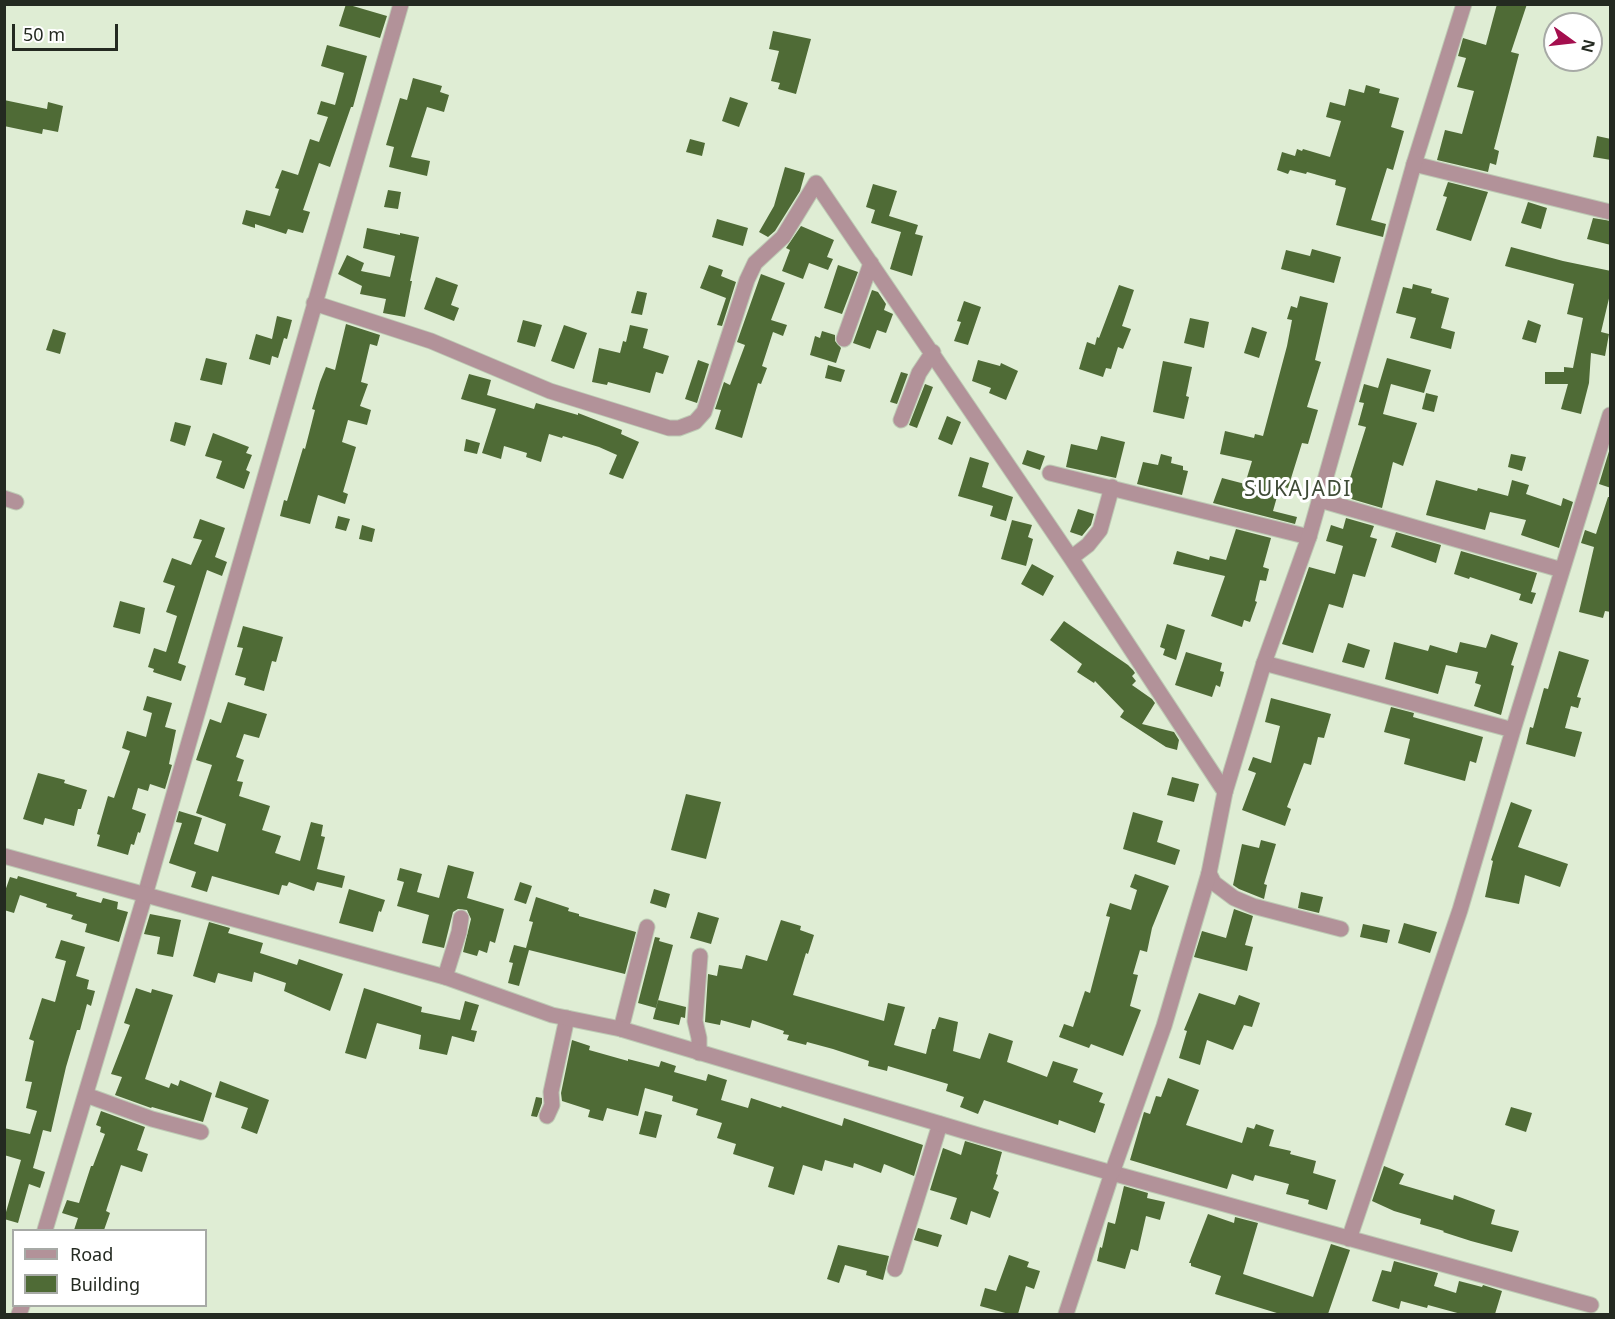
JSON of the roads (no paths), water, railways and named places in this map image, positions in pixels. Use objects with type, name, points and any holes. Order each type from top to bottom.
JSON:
[{"type":"street","points":[[45,1229],[145,895],[401,4]]},
{"type":"street","points":[[1066,1314],[1112,1173],[1164,1026],[1209,873],[1225,792],[1264,663],[1309,537],[1414,164],[1464,4]]},
{"type":"street","points":[[1414,164],[1611,212]]},
{"type":"street","points":[[314,303],[431,341],[550,391],[669,428],[679,428],[696,422],[704,412],[747,280],[755,264],[783,237],[816,183],[933,352],[1225,792]]},
{"type":"street","points":[[844,339],[871,263]]},
{"type":"street","points":[[901,420],[919,373],[933,352]]},
{"type":"street","points":[[1349,1239],[1460,910],[1513,730],[1611,415]]},
{"type":"street","points":[[1050,473],[1309,537]]},
{"type":"street","points":[[1071,558],[1088,545],[1100,530],[1112,487]]},
{"type":"street","points":[[1320,500],[1562,570]]},
{"type":"street","points":[[1264,663],[1513,730]]},
{"type":"street","points":[[4,856],[445,977],[552,1015],[621,1029],[1112,1173],[1591,1305]]},
{"type":"street","points":[[1209,873],[1214,883],[1234,898],[1253,906],[1341,929]]},
{"type":"street","points":[[445,977],[461,918]]},
{"type":"street","points":[[621,1029],[647,927]]},
{"type":"street","points":[[699,1053],[699,1038],[695,1021],[700,956]]},
{"type":"street","points":[[547,1116],[552,1105],[551,1092],[567,1018]]},
{"type":"street","points":[[86,1095],[152,1119],[201,1132]]},
{"type":"street","points":[[895,1269],[940,1124]]},
{"type":"district","name":"SUKAJADI","points":[[1298,490]]}]
